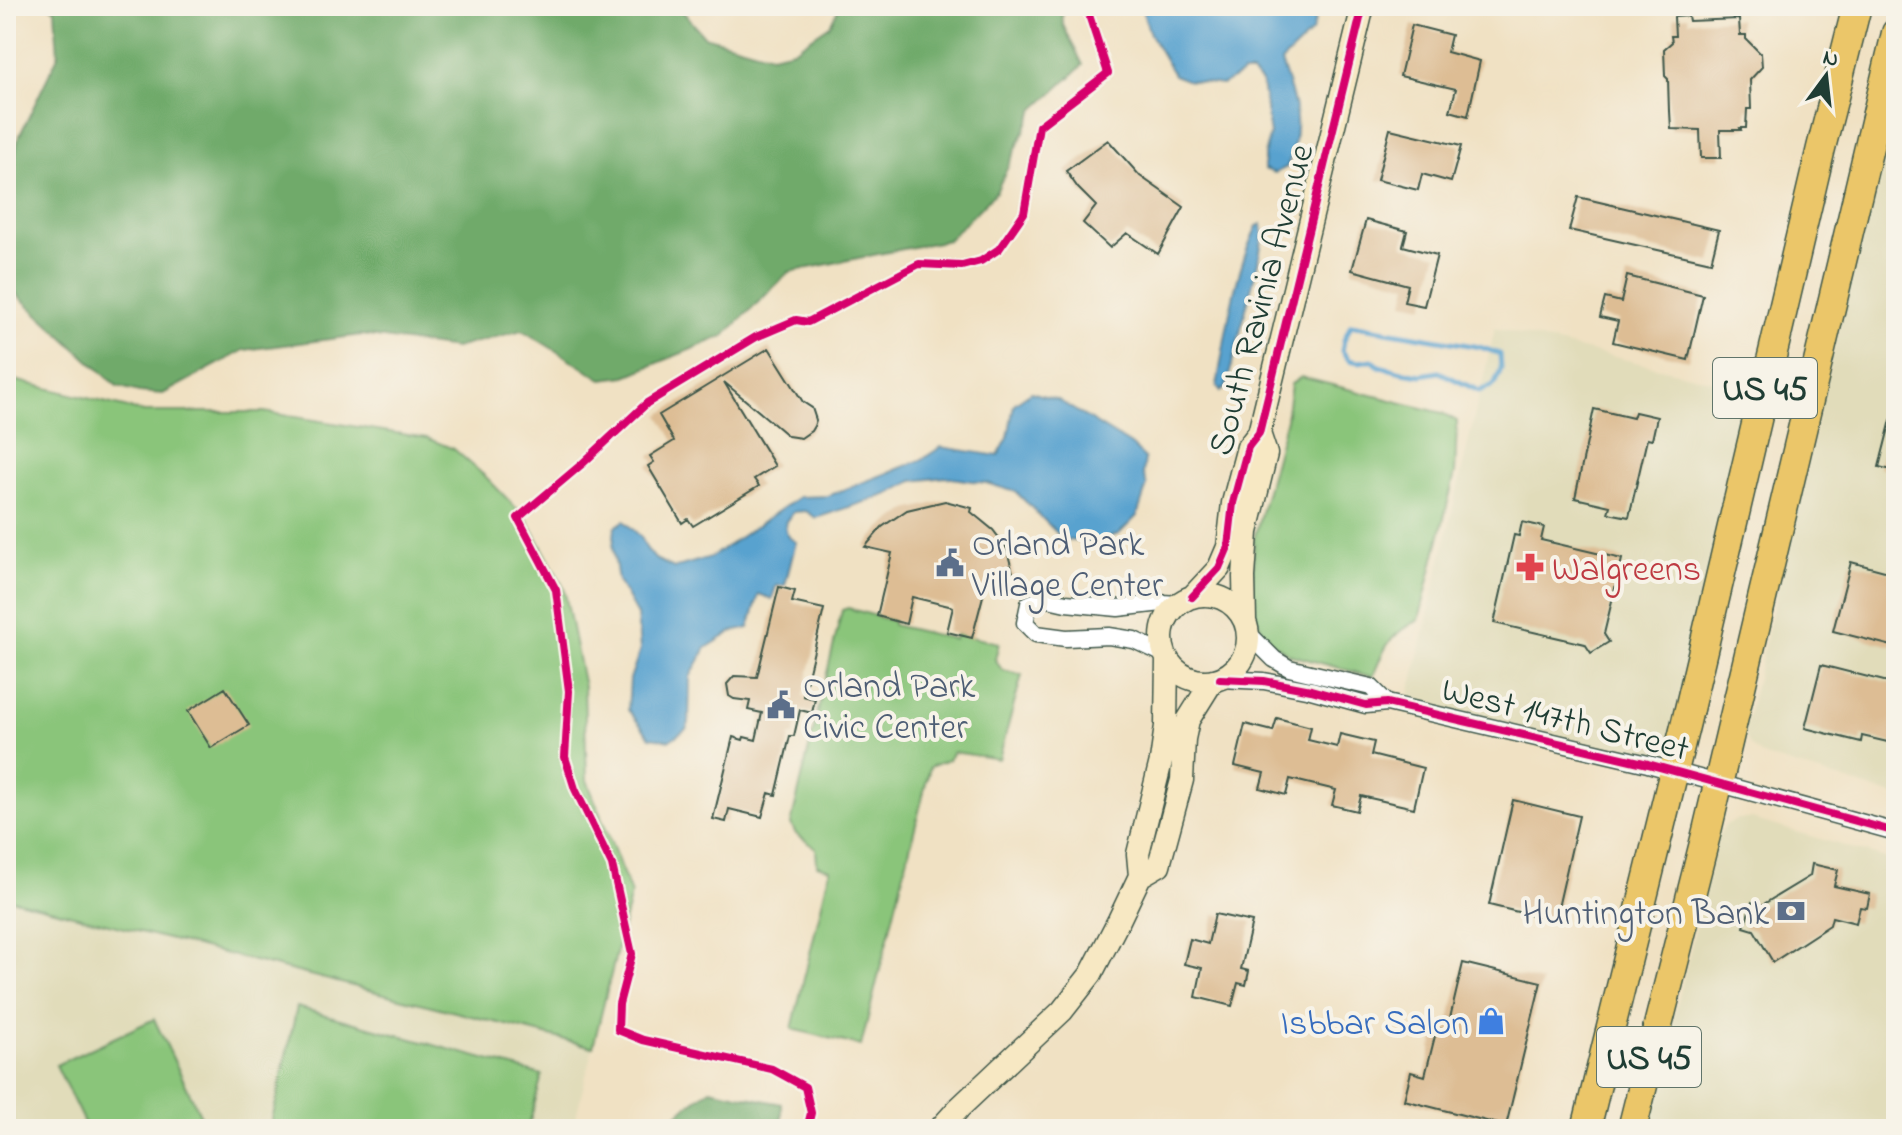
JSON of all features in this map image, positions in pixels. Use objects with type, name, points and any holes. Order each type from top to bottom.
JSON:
[{"type":"highway","name":"US 45","points":[[1586,1129],[1857,6]]},
{"type":"highway","name":"US 45","points":[[1632,1129],[1707,831],[1896,33]]},
{"type":"street","name":"South Ravinia Avenue","points":[[1186,601],[1219,568],[1228,547],[1233,503],[1248,447],[1259,433],[1363,6]]},
{"type":"street","name":"South Ravinia Avenue","points":[[1246,627],[1244,577],[1247,532],[1266,454],[1259,433]]},
{"type":"street","points":[[1205,595],[1230,603],[1246,627],[1248,645],[1238,666],[1217,679],[1198,681],[1185,676],[1166,656],[1134,640],[1109,636],[1066,638],[1036,634],[1025,623],[1029,604],[1044,598],[1118,608],[1186,601],[1205,595]]},
{"type":"street","points":[[940,1129],[1062,1011],[1091,974],[1140,876],[1138,854],[1161,761],[1166,726],[1163,629],[1169,615],[1186,601]]},
{"type":"street","name":"West 147th Street","points":[[1246,627],[1274,659],[1289,668],[1371,687],[1387,703]]},
{"type":"street","name":"West 147th Street","points":[[1217,679],[1264,681],[1366,705],[1387,703],[1674,771],[1896,832]]},
{"type":"street","points":[[1140,876],[1159,865],[1182,780],[1188,720],[1217,679]]},
{"type":"shaded area","points":[[1896,83],[1896,796],[1761,755],[1750,745],[1744,733]]},
{"type":"shaded area","points":[[1495,328],[1755,391],[1664,762],[1408,702]]},
{"type":"shaded area","points":[[1738,819],[1752,819],[1896,861],[1896,1129],[1647,1129],[1718,835],[1727,824]]},
{"type":"shaded area","points":[[6,898],[593,1047],[573,1129],[6,1129]]},
{"type":"green space","points":[[50,6],[678,6],[704,36],[771,55],[793,50],[830,25],[840,6],[1062,6],[1063,25],[1083,65],[1034,110],[996,192],[948,240],[789,272],[724,336],[626,376],[602,379],[522,330],[455,348],[362,335],[244,350],[163,394],[117,386],[16,294],[6,269],[6,208],[18,139],[58,56],[55,10]]},
{"type":"green space","points":[[1301,377],[1442,413],[1457,421],[1455,473],[1419,620],[1389,643],[1373,677],[1291,655],[1271,642],[1252,606],[1254,539],[1286,419],[1291,384]]},
{"type":"green space","points":[[6,378],[144,412],[264,412],[427,438],[454,449],[527,519],[564,588],[584,687],[587,780],[631,894],[593,1047],[6,898]]},
{"type":"green space","points":[[848,608],[893,621],[893,625],[954,639],[956,634],[999,643],[995,659],[1002,670],[1022,675],[999,759],[953,752],[948,760],[930,767],[861,1046],[792,1029],[830,869],[817,865],[816,848],[796,834],[791,824],[842,610]]},
{"type":"green space","points":[[297,1007],[542,1075],[528,1129],[270,1129]]},
{"type":"green space","points":[[154,1019],[207,1129],[87,1129],[56,1065]]},
{"type":"green space","points":[[710,1089],[782,1104],[782,1129],[677,1129],[677,1114]]},
{"type":"water","points":[[1141,6],[1319,6],[1312,32],[1281,62],[1296,114],[1295,139],[1287,167],[1275,173],[1264,169],[1270,134],[1262,83],[1252,73],[1243,73],[1222,85],[1186,80],[1174,75],[1150,34]]},
{"type":"water","points":[[1262,224],[1258,262],[1228,380],[1221,391],[1217,386],[1237,282],[1249,244],[1257,226]]},
{"type":"water","points":[[1031,392],[1058,400],[1131,445],[1145,458],[1143,474],[1147,485],[1137,516],[1119,534],[1093,542],[1064,540],[1016,492],[986,483],[945,477],[913,481],[889,494],[816,518],[806,511],[794,512],[785,525],[790,538],[796,542],[785,585],[776,586],[772,599],[759,594],[749,628],[732,632],[706,648],[690,677],[689,723],[686,729],[670,740],[650,737],[628,710],[630,679],[640,650],[637,615],[618,581],[613,548],[615,527],[624,521],[641,537],[655,559],[674,568],[711,557],[799,497],[828,496],[921,460],[941,447],[998,456],[1008,438],[1014,404]]},
{"type":"building","points":[[1688,16],[1689,21],[1739,19],[1740,35],[1746,35],[1746,39],[1761,54],[1762,67],[1750,80],[1751,109],[1747,109],[1746,128],[1720,130],[1721,158],[1701,158],[1700,130],[1671,129],[1664,49],[1672,42],[1671,36],[1675,36],[1674,17]]},
{"type":"building","points":[[1412,25],[1451,35],[1447,52],[1480,61],[1468,116],[1450,111],[1456,89],[1400,76]]},
{"type":"building","points":[[1390,129],[1461,146],[1451,182],[1422,174],[1418,190],[1377,180]]},
{"type":"building","points":[[1108,140],[1140,176],[1184,207],[1158,254],[1127,233],[1110,248],[1083,223],[1096,206],[1066,171]]},
{"type":"building","points":[[1578,197],[1719,230],[1711,262],[1569,230]]},
{"type":"building","points":[[1366,220],[1407,231],[1403,246],[1437,255],[1424,306],[1404,302],[1408,285],[1352,270]]},
{"type":"building","points":[[1627,276],[1703,295],[1688,360],[1613,342],[1618,321],[1600,317],[1605,298],[1621,302]]},
{"type":"building","points":[[769,348],[803,402],[812,408],[816,420],[814,426],[801,438],[788,436],[724,382],[775,466],[754,479],[759,486],[693,526],[688,519],[682,523],[648,466],[654,462],[650,456],[674,441],[659,415]]},
{"type":"building","points":[[1594,409],[1633,418],[1635,412],[1657,417],[1652,440],[1647,439],[1629,517],[1608,513],[1610,506],[1575,498]]},
{"type":"building","points":[[1891,420],[1896,421],[1896,471],[1879,467]]},
{"type":"building","name":"Orland Park Village Center","points":[[945,501],[972,508],[971,512],[993,530],[1006,547],[1016,584],[988,577],[972,638],[947,632],[953,607],[912,597],[906,624],[877,616],[892,553],[865,547],[882,527],[907,510]]},
{"type":"building","name":"Walgreens","points":[[1522,522],[1544,527],[1541,540],[1622,559],[1604,634],[1609,642],[1591,653],[1585,644],[1494,623],[1514,535],[1519,536]]},
{"type":"building","points":[[1851,562],[1896,574],[1896,647],[1833,631]]},
{"type":"building","name":"Orland Park Civic Center","points":[[779,587],[795,591],[792,602],[824,609],[803,696],[815,699],[812,713],[800,710],[794,736],[790,736],[776,795],[769,793],[762,817],[729,809],[726,822],[713,819],[733,737],[756,740],[762,713],[748,710],[750,701],[729,696],[727,684],[734,676],[757,677]]},
{"type":"building","points":[[1821,665],[1896,684],[1896,744],[1862,736],[1861,742],[1805,728]]},
{"type":"building","points":[[225,688],[249,725],[211,748],[188,711]]},
{"type":"building","points":[[1277,718],[1311,727],[1308,740],[1337,747],[1340,734],[1374,742],[1371,755],[1423,768],[1414,808],[1361,796],[1357,811],[1332,805],[1336,790],[1290,779],[1286,795],[1260,788],[1264,773],[1235,766],[1245,724],[1273,731]]},
{"type":"building","points":[[1513,800],[1579,816],[1555,921],[1489,905]]},
{"type":"building","name":"Huntington Bank","points":[[1812,864],[1838,870],[1834,886],[1870,894],[1867,908],[1860,907],[1856,923],[1832,917],[1830,925],[1773,962],[1754,930],[1744,927],[1752,902],[1762,905],[1810,876]]},
{"type":"building","points":[[1215,914],[1252,922],[1241,969],[1249,971],[1246,985],[1238,983],[1232,1006],[1196,997],[1202,968],[1184,964],[1190,939],[1208,944]]},
{"type":"building","points":[[1463,963],[1541,982],[1506,1126],[1404,1100],[1411,1072],[1425,1076],[1437,1028],[1447,1031]]},
{"type":"waterway","points":[[1351,325],[1480,347],[1500,354],[1501,369],[1494,385],[1479,391],[1439,372],[1421,375],[1379,366],[1372,360],[1349,360],[1342,351],[1351,325]]},
{"type":"cycle path","points":[[807,1129],[811,1113],[805,1087],[772,1069],[643,1040],[618,1030],[619,1004],[632,954],[612,865],[575,789],[565,757],[569,691],[556,590],[518,518],[647,403],[756,337],[796,320],[808,322],[919,264],[962,266],[981,261],[999,249],[1024,213],[1039,126],[1108,73],[1086,6]]},
{"type":"cycle path","points":[[1192,597],[1219,568],[1228,547],[1233,503],[1248,447],[1259,433],[1363,6]]},
{"type":"cycle path","points":[[1220,679],[1264,681],[1366,705],[1387,703],[1648,764],[1896,832]]},
{"type":"place","name":"Orland Park Village Center","points":[[950,563]]},
{"type":"place","name":"Walgreens","points":[[1530,567]]},
{"type":"place","name":"Orland Park Civic Center","points":[[781,705]]},
{"type":"place","name":"Huntington Bank","points":[[1791,911]]},
{"type":"place","name":"Isbbar Salon","points":[[1491,1021]]}]
